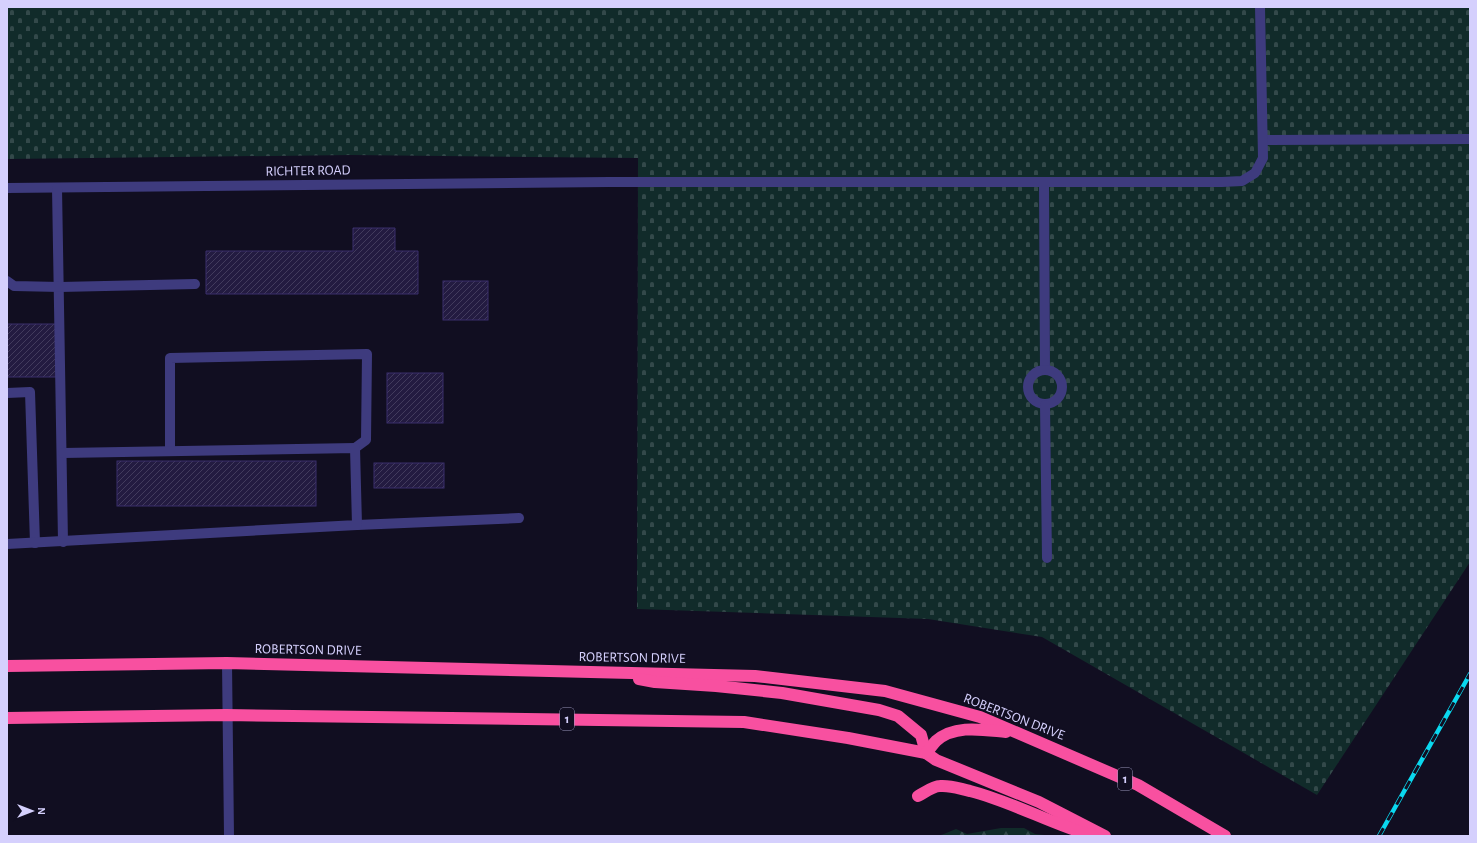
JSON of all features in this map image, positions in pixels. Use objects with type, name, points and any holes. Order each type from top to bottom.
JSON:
[{"type":"highway","name":"ROBERTSON DRIVE","points":[[7,666],[227,663],[756,676],[885,691],[980,717],[1020,734],[1138,785],[1225,836]]},
{"type":"highway","points":[[607,672],[655,682],[716,686],[782,693],[879,710],[898,716],[921,735],[926,753]]},
{"type":"highway","name":"1","points":[[7,718],[226,715],[744,722],[848,738],[926,753],[936,760],[1039,802],[1105,836]]},
{"type":"highway","points":[[926,753],[937,741],[951,732],[972,729],[1020,734]]},
{"type":"highway","points":[[918,796],[938,786],[950,786],[1013,805],[1074,830],[1094,836]]},
{"type":"lane","name":"RICHTER ROAD","points":[[7,188],[609,182],[1242,181],[1255,173],[1263,158],[1260,7]]},
{"type":"lane","points":[[1263,140],[1470,139]]},
{"type":"lane","points":[[1044,182],[1045,370]]},
{"type":"lane","points":[[57,188],[63,453],[63,542]]},
{"type":"lane","points":[[7,281],[14,286],[60,287],[195,284]]},
{"type":"lane","points":[[63,453],[355,448],[366,440],[367,354],[170,358],[170,451]]},
{"type":"lane","points":[[1045,370],[1053,372],[1059,377],[1062,384],[1062,392],[1059,398],[1053,403],[1045,405],[1038,403],[1032,398],[1028,391],[1028,383],[1032,376],[1045,370]]},
{"type":"lane","points":[[7,393],[30,392],[35,543]]},
{"type":"lane","points":[[1045,405],[1047,558]]},
{"type":"lane","points":[[355,448],[358,525]]},
{"type":"lane","points":[[7,544],[519,518]]},
{"type":"lane","points":[[227,663],[226,715],[228,836]]},
{"type":"green space","points":[[7,7],[1470,7],[1470,562],[1317,795],[1042,637],[928,619],[637,609],[638,158],[351,155],[7,159]]},
{"type":"green space","points":[[1001,828],[1024,828],[1035,834],[1054,836],[939,836],[956,829],[967,834]]},
{"type":"building","points":[[353,228],[395,228],[395,251],[418,251],[418,294],[206,294],[206,251],[353,251]]},
{"type":"building","points":[[443,281],[488,281],[488,320],[443,320]]},
{"type":"building","points":[[7,324],[56,324],[56,377],[7,377]]},
{"type":"building","points":[[387,373],[443,373],[443,423],[387,423]]},
{"type":"building","points":[[117,461],[316,461],[316,506],[117,506]]},
{"type":"building","points":[[374,463],[444,463],[444,488],[374,488]]},
{"type":"railway","points":[[1379,836],[1470,674]]}]
